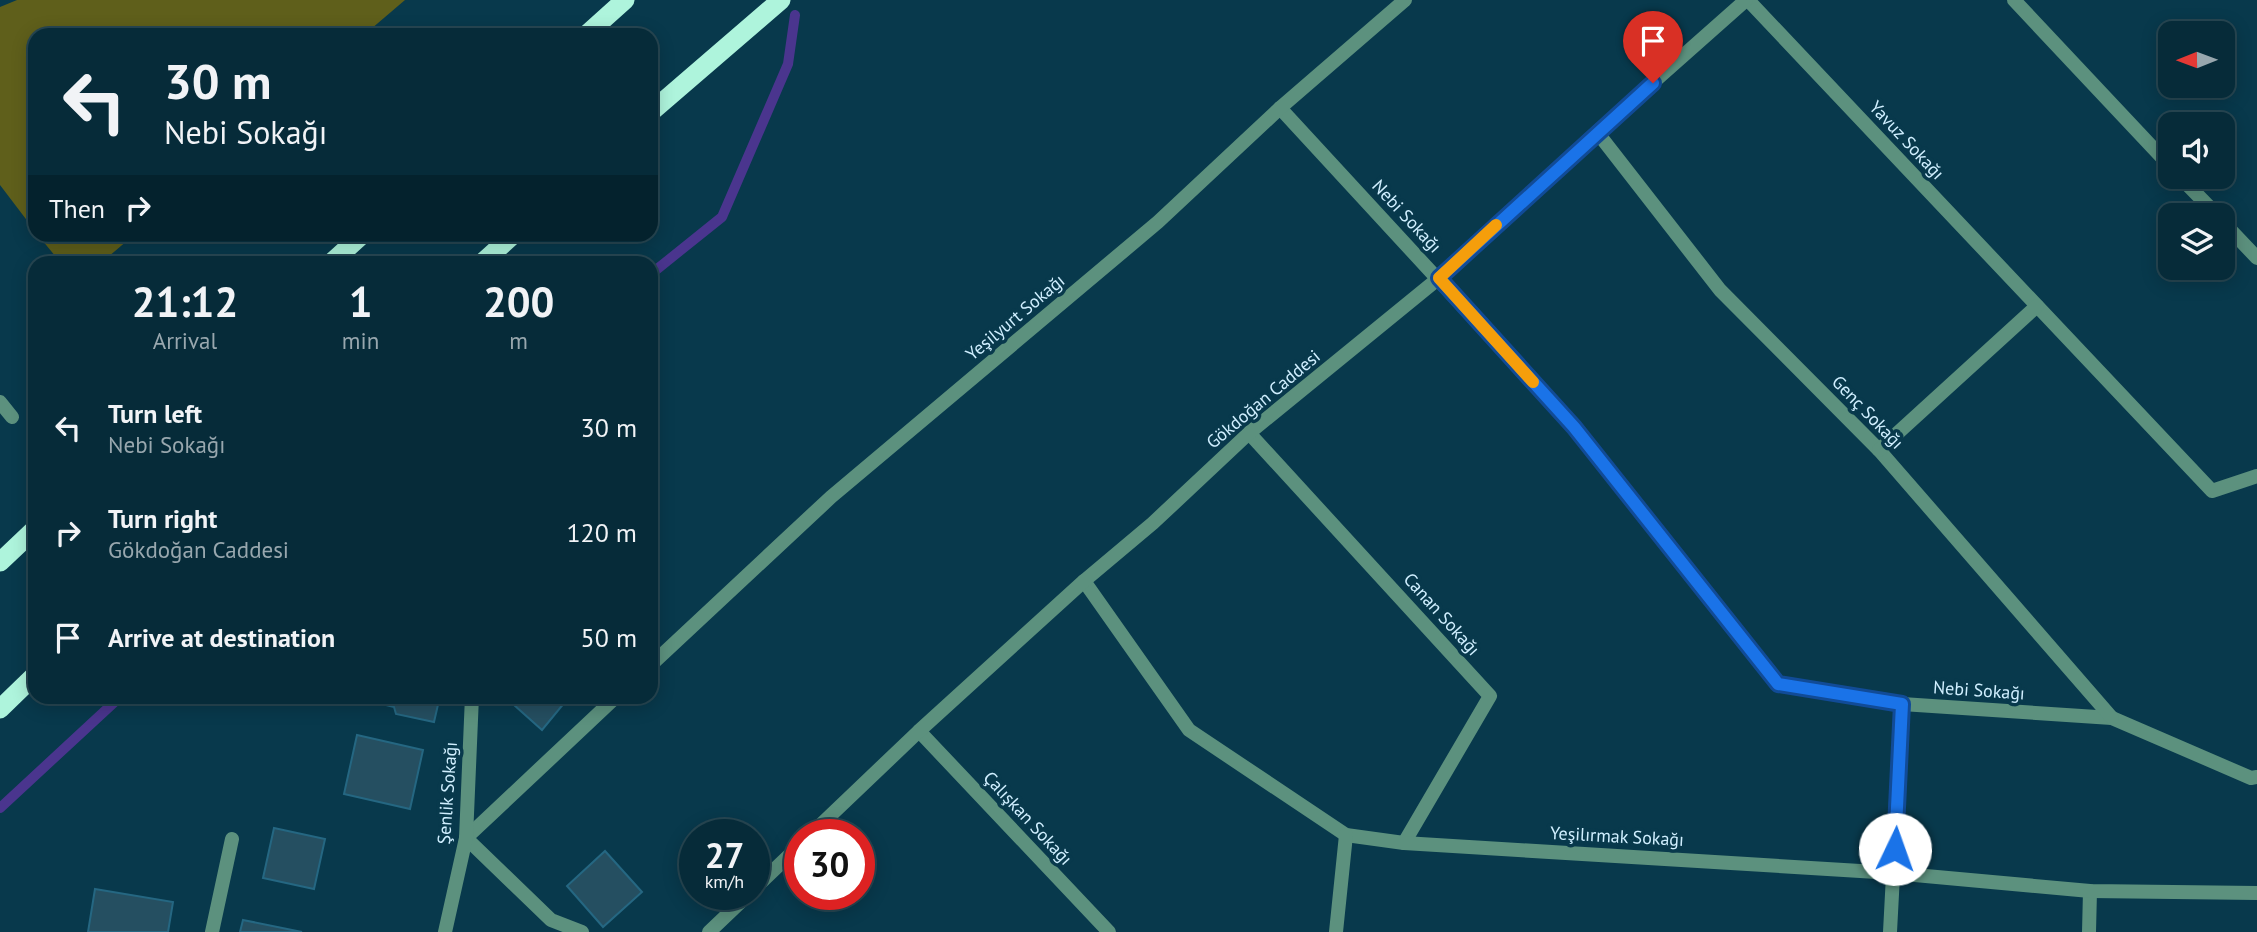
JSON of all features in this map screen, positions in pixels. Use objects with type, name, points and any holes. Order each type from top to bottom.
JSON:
[{"type":"highway","points":[[594,28],[625,0]]},
{"type":"highway","points":[[658,106],[781,0]]},
{"type":"highway","points":[[339,256],[354,242]]},
{"type":"highway","points":[[490,256],[505,242]]},
{"type":"highway","points":[[0,562],[28,536]]},
{"type":"highway","points":[[0,709],[28,682]]},
{"type":"street","name":"Yeşilyurt Sokağı","points":[[658,658],[831,497],[1158,222],[1280,108],[1405,0]]},
{"type":"street","name":"Gökdoğan Caddesi","points":[[827,819],[919,731],[1153,523],[1249,432],[1439,278],[1597,132],[1747,0]]},
{"type":"street","name":"Yavuz Sokağı","points":[[1747,0],[2212,491],[2257,476]]},
{"type":"street","points":[[2014,0],[2158,153]]},
{"type":"street","name":"Nebi Sokağı","points":[[1280,108],[1574,427],[1778,684],[1902,704],[2112,718],[2251,778],[2257,777]]},
{"type":"street","name":"Genç Sokağı","points":[[1597,132],[1720,290],[1879,450],[2112,718]]},
{"type":"street","points":[[2192,189],[2205,203]]},
{"type":"street","points":[[2235,235],[2257,258]]},
{"type":"street","points":[[1879,450],[2037,306]]},
{"type":"street","points":[[0,402],[12,417]]},
{"type":"street","name":"Canan Sokağı","points":[[1249,432],[1490,696],[1404,843]]},
{"type":"street","name":"Yeşilırmak Sokağı","points":[[1084,582],[1189,730],[1346,835],[1404,843],[1893,873],[2090,891],[2257,892]]},
{"type":"street","name":"Şenlik Sokağı","points":[[445,932],[466,838],[472,704]]},
{"type":"street","points":[[582,932],[551,920],[466,838],[608,704]]},
{"type":"street","points":[[1890,932],[1902,704]]},
{"type":"street","name":"Çalışkan Sokağı","points":[[919,731],[1109,932]]},
{"type":"street","points":[[1336,932],[1346,835]]},
{"type":"street","points":[[212,932],[232,839]]},
{"type":"street","points":[[770,874],[784,860]]},
{"type":"street","points":[[2089,932],[2090,891]]},
{"type":"street","points":[[709,932],[732,910]]},
{"type":"shaded area","points":[[17,0],[405,0],[372,28],[28,28],[28,222],[0,185],[0,7]]},
{"type":"shaded area","points":[[44,242],[126,242],[109,256],[55,256]]},
{"type":"building","points":[[382,704],[438,704],[434,722],[396,714],[394,707]]},
{"type":"building","points":[[513,704],[563,704],[542,730]]},
{"type":"building","points":[[357,735],[423,750],[410,809],[344,794]]},
{"type":"building","points":[[274,828],[325,839],[314,889],[263,878]]},
{"type":"building","points":[[605,851],[642,892],[603,927],[567,886]]},
{"type":"building","points":[[95,889],[173,902],[168,932],[88,932]]},
{"type":"building","points":[[243,920],[302,932],[240,932]]},
{"type":"waterway","points":[[658,268],[722,217],[788,64],[795,15]]},
{"type":"waterway","points":[[0,808],[112,704]]},
{"type":"slow traffic","points":[[1496,225],[1439,278],[1533,382]]},
{"type":"route","points":[[1653,83],[1439,278],[1574,427],[1778,684],[1902,704],[1895,849]]}]
